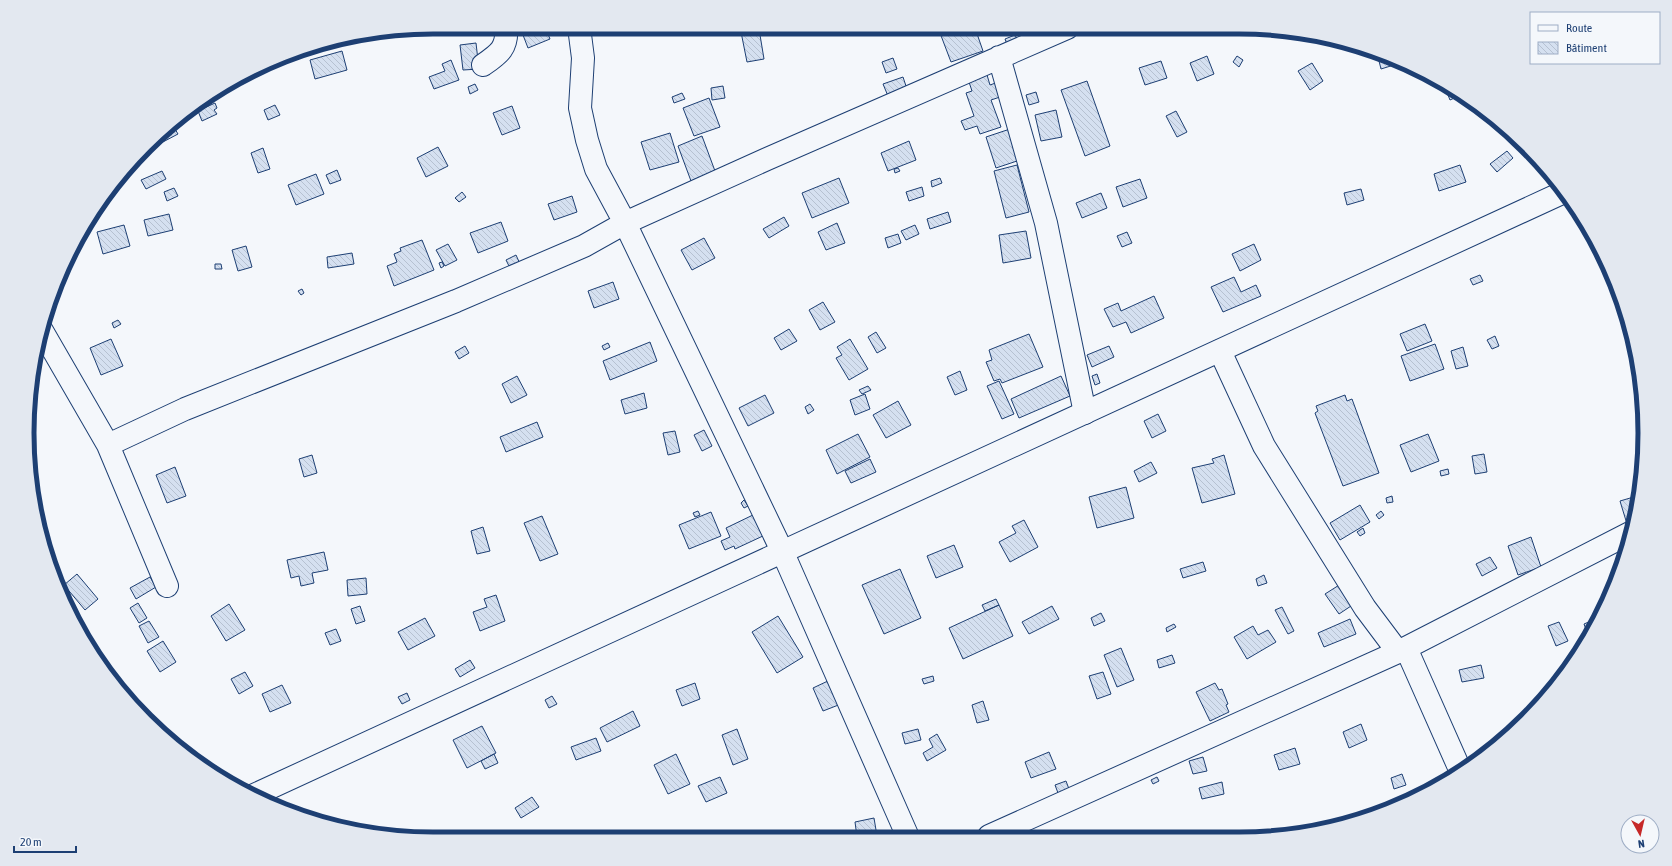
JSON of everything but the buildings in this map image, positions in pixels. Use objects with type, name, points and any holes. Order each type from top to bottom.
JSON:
[{"type":"street","points":[[484,65],[502,51],[507,34]]},
{"type":"street","points":[[580,34],[583,58],[580,108],[587,140],[596,169],[625,223],[783,553],[906,832]]},
{"type":"street","points":[[108,445],[185,409],[470,295],[584,246],[625,223],[767,158],[1053,34]]},
{"type":"street","points":[[999,57],[1046,222],[1086,412]]},
{"type":"street","points":[[260,792],[783,553],[1559,194]]},
{"type":"street","points":[[46,338],[108,445],[167,586]]},
{"type":"street","points":[[1220,351],[1264,446],[1365,608],[1402,650],[1458,767]]},
{"type":"street","points":[[1010,832],[1026,829],[1402,650],[1624,536]]}]
